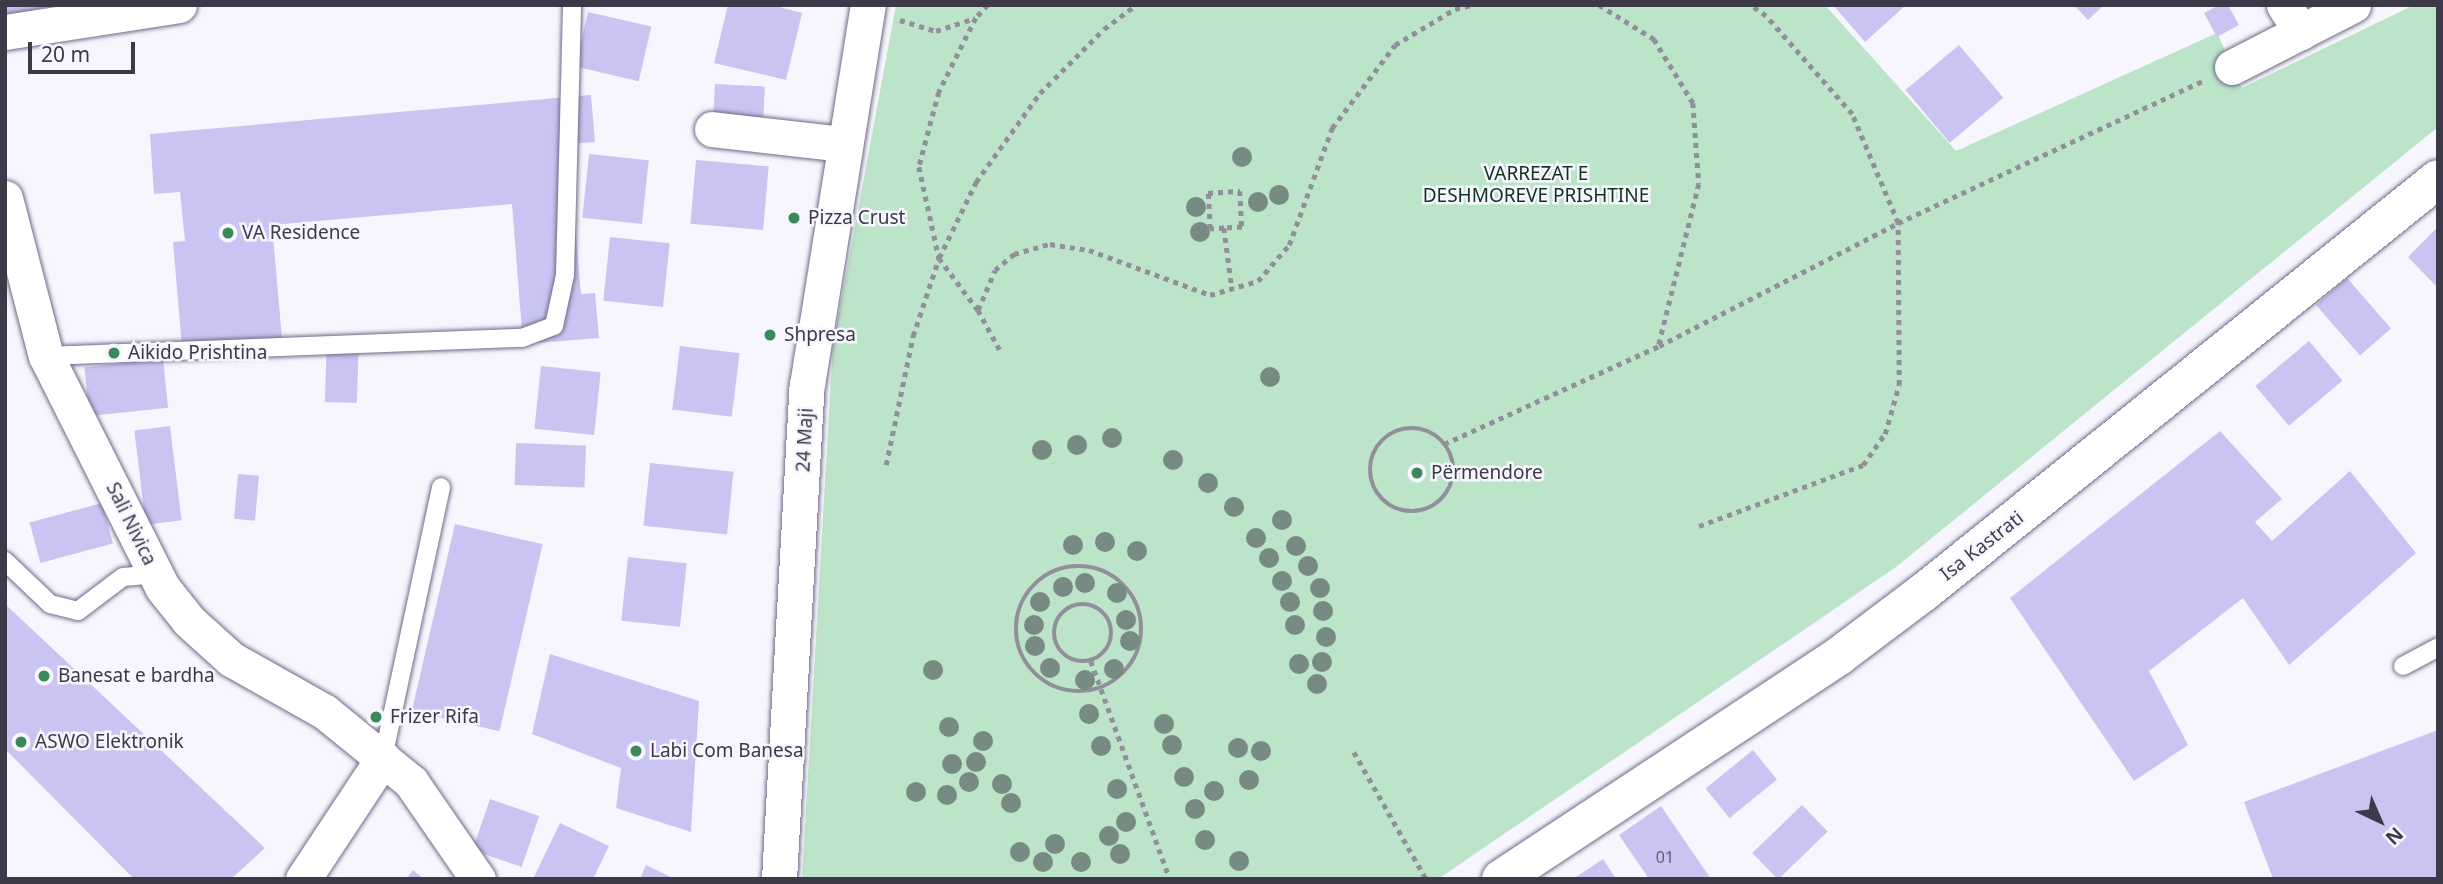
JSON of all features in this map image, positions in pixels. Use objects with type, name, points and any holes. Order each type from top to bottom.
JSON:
[{"type":"street","points":[[5,32],[179,5]]},
{"type":"street","points":[[2232,67],[2292,19],[2353,5]]},
{"type":"street","name":"24 Maji","points":[[779,879],[807,385],[862,7]]},
{"type":"street","points":[[712,128],[844,144]]},
{"type":"street","name":"Isa Kastrati","points":[[1501,879],[1839,656],[1924,593],[2438,179]]},
{"type":"street","name":"Sali Nivica","points":[[5,198],[13,254],[46,356],[155,574],[189,621],[231,659],[326,712],[411,782],[478,879]]},
{"type":"street","points":[[303,879],[383,758]]},
{"type":"lane","points":[[46,356],[522,338],[554,326],[565,275],[572,5]]},
{"type":"lane","points":[[383,758],[441,487]]},
{"type":"lane","points":[[5,561],[50,604],[78,611],[123,577],[155,574]]},
{"type":"lane","points":[[2403,666],[2438,647]]},
{"type":"path","points":[[988,5],[976,18],[939,92],[919,167],[939,258],[978,310],[1000,350]]},
{"type":"path","points":[[886,465],[913,336],[939,258],[976,181],[1040,93],[1104,29],[1136,5]]},
{"type":"path","points":[[978,310],[995,270],[1014,254],[1050,244],[1089,250],[1210,295],[1258,281],[1289,245],[1332,128],[1395,45],[1455,9],[1471,5]]},
{"type":"path","points":[[1599,5],[1654,39],[1693,103],[1699,184],[1659,346]]},
{"type":"path","points":[[1699,526],[1863,465],[1885,434],[1899,385],[1898,223],[1852,114],[1766,16],[1750,5]]},
{"type":"path","points":[[862,7],[936,31],[976,18]]},
{"type":"path","points":[[1444,444],[1659,346],[1898,223],[2232,67]]},
{"type":"path","points":[[1240,191],[1242,227],[1224,228],[1210,229],[1209,193],[1240,191]]},
{"type":"path","points":[[1224,228],[1232,288]]},
{"type":"path","points":[[1416,429],[1444,444],[1453,476],[1440,502],[1427,509],[1405,511],[1385,503],[1376,493],[1370,464],[1374,452],[1391,433],[1416,429]]},
{"type":"path","points":[[1082,566],[1111,575],[1132,596],[1138,609],[1141,641],[1135,658],[1124,673],[1101,689],[1074,692],[1055,688],[1038,678],[1018,646],[1018,612],[1026,596],[1050,573],[1082,566]]},
{"type":"path","points":[[1073,606],[1101,610],[1111,626],[1110,644],[1091,661],[1074,661],[1056,645],[1055,625],[1073,606]]},
{"type":"path","points":[[1091,661],[1170,879]]},
{"type":"path","points":[[1354,752],[1426,879]]},
{"type":"green space","name":"VARREZAT E DESHMOREVE PRISHTINE","points":[[896,5],[1825,5],[1956,151],[2217,33],[2242,88],[2414,5],[2438,5],[2438,127],[1896,567],[1438,879],[802,879],[833,345]]},
{"type":"building","points":[[5,5],[48,5],[48,6],[5,20]]},
{"type":"building","points":[[728,5],[772,5],[802,13],[786,80],[714,63]]},
{"type":"building","points":[[1833,5],[1906,5],[1865,42]]},
{"type":"building","points":[[2074,5],[2104,5],[2088,20]]},
{"type":"building","points":[[2219,5],[2228,5],[2239,25],[2217,37],[2204,13]]},
{"type":"building","points":[[588,12],[651,27],[639,81],[575,67]]},
{"type":"building","points":[[1959,45],[2003,98],[1950,143],[1905,90]]},
{"type":"building","points":[[715,84],[765,87],[763,119],[713,116]]},
{"type":"building","name":"VA Residence","points":[[591,95],[595,142],[568,144],[581,294],[595,293],[599,338],[523,344],[512,204],[272,225],[283,350],[183,359],[173,242],[185,241],[180,192],[154,194],[150,134]]},
{"type":"building","points":[[589,154],[649,160],[642,224],[582,218]]},
{"type":"building","points":[[696,160],[769,166],[763,230],[690,224]]},
{"type":"building","points":[[2436,229],[2438,283],[2435,285],[2408,257]]},
{"type":"building","points":[[610,237],[670,243],[663,307],[603,301]]},
{"type":"building","points":[[2347,278],[2391,329],[2360,355],[2316,305]]},
{"type":"building","points":[[327,339],[359,340],[357,403],[325,402]]},
{"type":"building","points":[[2309,341],[2342,381],[2289,426],[2255,386]]},
{"type":"building","points":[[680,346],[740,353],[732,417],[672,410]]},
{"type":"building","points":[[163,359],[168,408],[90,416],[84,367]]},
{"type":"building","points":[[541,366],[601,372],[594,435],[534,429]]},
{"type":"building","points":[[170,426],[182,520],[146,525],[134,430]]},
{"type":"building","points":[[2220,431],[2282,499],[2255,522],[2272,541],[2350,471],[2416,553],[2289,665],[2243,598],[2149,671],[2188,745],[2134,781],[2010,598]]},
{"type":"building","points":[[516,443],[586,445],[584,487],[515,485]]},
{"type":"building","points":[[650,463],[734,472],[727,534],[643,526]]},
{"type":"building","points":[[238,474],[259,476],[255,521],[234,519]]},
{"type":"building","points":[[102,503],[113,544],[40,563],[30,522]]},
{"type":"building","points":[[455,524],[543,544],[500,731],[412,711]]},
{"type":"building","points":[[628,557],[687,563],[680,627],[621,621]]},
{"type":"building","name":"Banesat e bardha","points":[[5,604],[265,848],[231,879],[134,879],[5,749]]},
{"type":"building","name":"Labi Com Banesa","points":[[550,654],[699,701],[691,832],[616,808],[621,768],[532,734]]},
{"type":"building","points":[[2438,730],[2438,879],[2273,879],[2244,802]]},
{"type":"building","points":[[1753,750],[1777,780],[1730,818],[1706,788]]},
{"type":"building","points":[[490,799],[539,816],[522,867],[472,850]]},
{"type":"building","points":[[1802,805],[1828,832],[1779,879],[1752,853]]},
{"type":"building","points":[[1661,806],[1711,879],[1649,879],[1619,835]]},
{"type":"building","points":[[560,823],[609,846],[593,879],[534,877]]},
{"type":"building","points":[[1603,859],[1616,879],[1573,879]]},
{"type":"building","points":[[646,865],[675,879],[640,879]]},
{"type":"building","points":[[413,870],[424,879],[406,879]]},
{"type":"place","name":"Pizza Crust","points":[[794,218]]},
{"type":"place","name":"VA Residence","points":[[228,233]]},
{"type":"place","name":"Shpresa","points":[[770,335]]},
{"type":"place","name":"Aikido Prishtina","points":[[114,353]]},
{"type":"place","name":"Përmendore","points":[[1417,473]]},
{"type":"place","name":"Banesat e bardha","points":[[44,676]]},
{"type":"place","name":"Frizer Rifa","points":[[376,717]]},
{"type":"place","name":"ASWO Elektronik","points":[[21,742]]},
{"type":"place","name":"Labi Com Banesa","points":[[636,751]]}]
